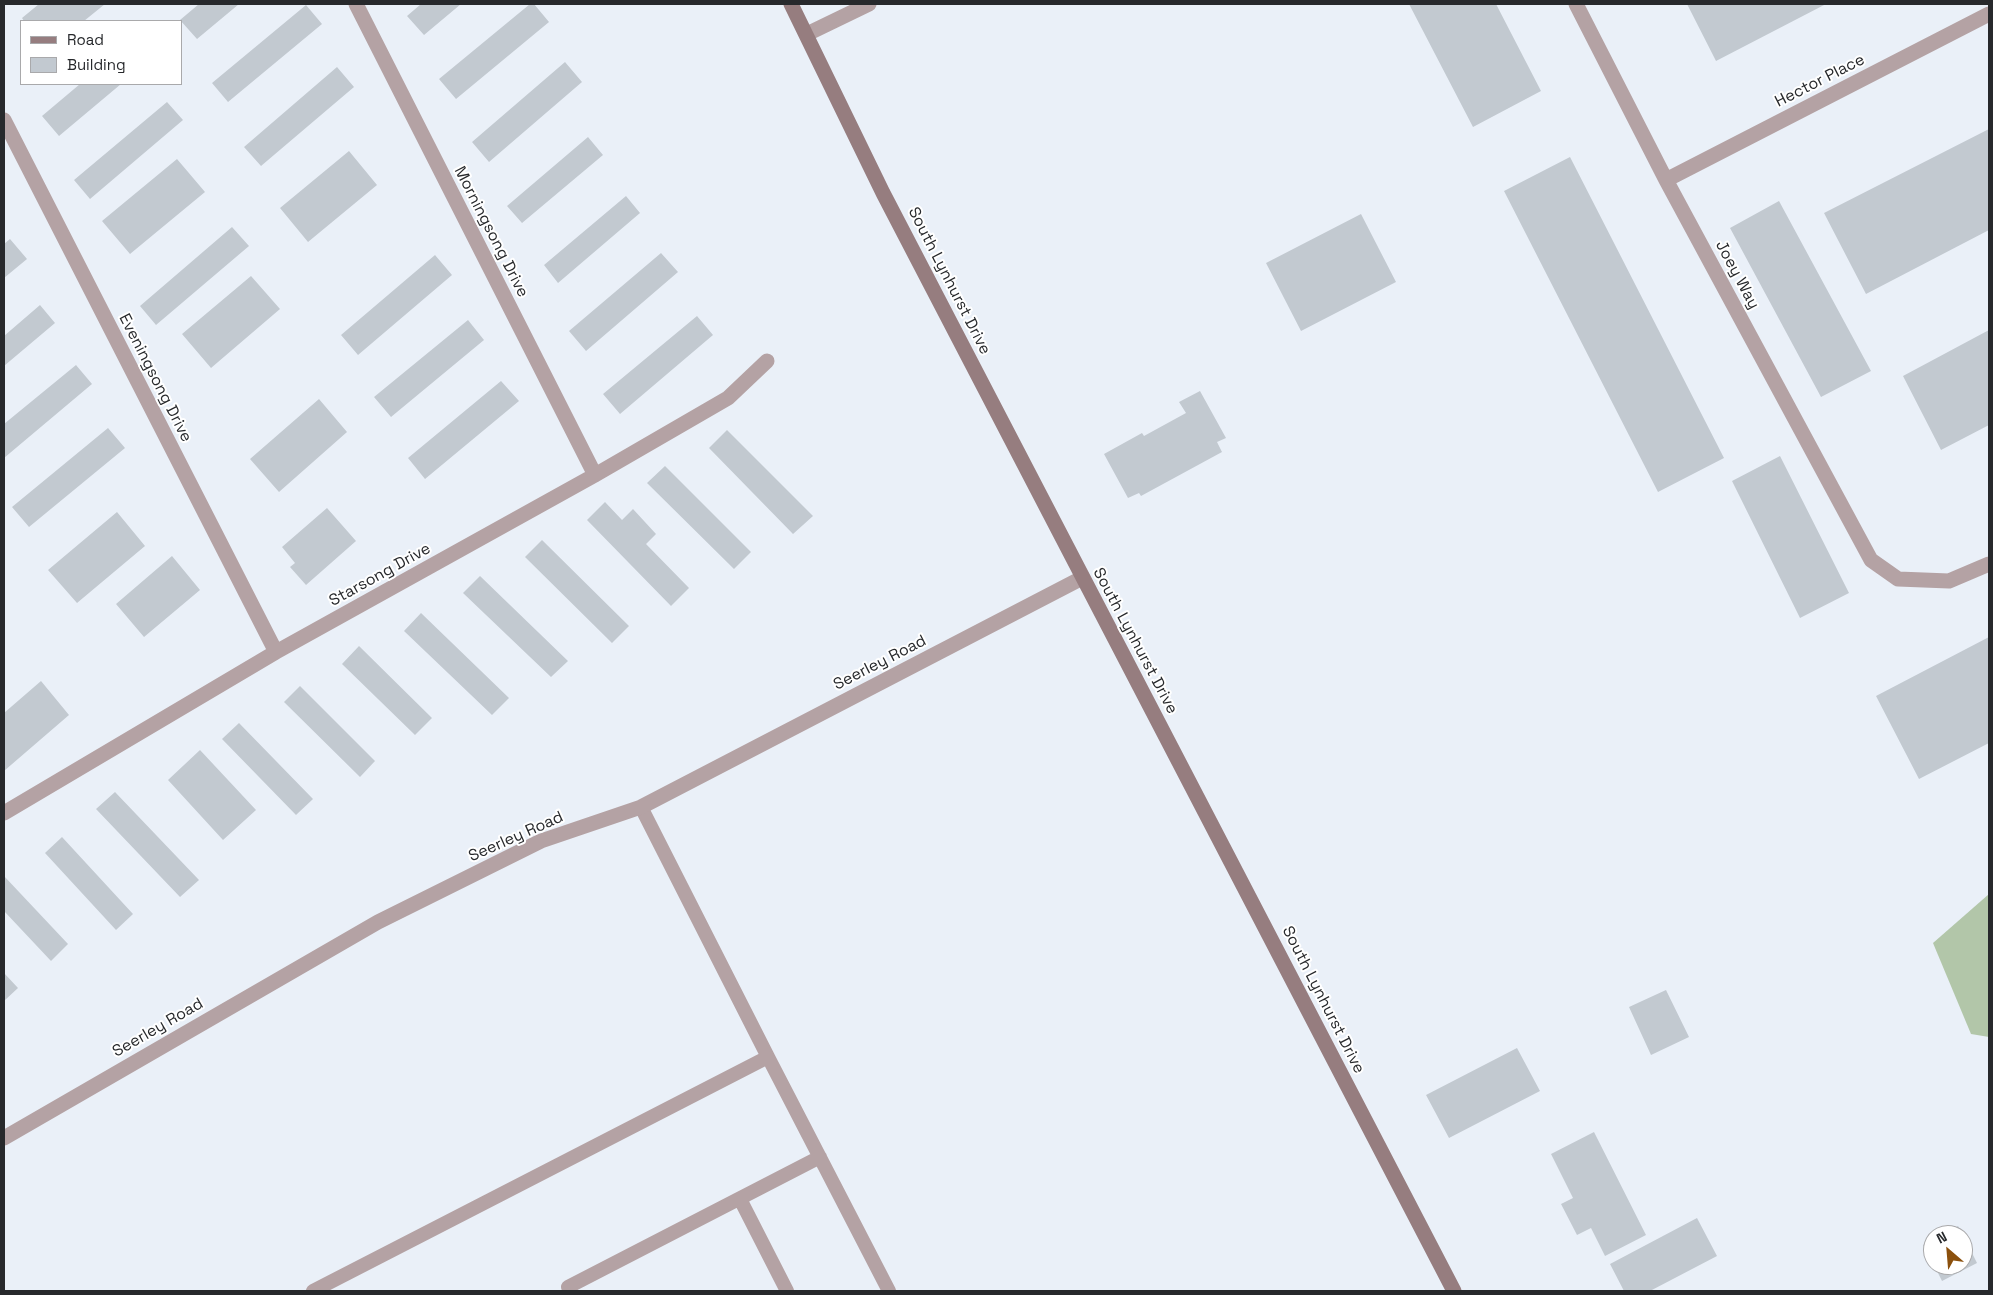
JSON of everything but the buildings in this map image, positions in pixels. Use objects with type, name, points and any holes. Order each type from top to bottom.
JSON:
[{"type":"main road","name":"South Lynhurst Drive","points":[[792,4],[883,193],[1454,1291]]},
{"type":"street","name":"Morningsong Drive","points":[[356,4],[595,475]]},
{"type":"street","points":[[807,34],[869,4]]},
{"type":"street","name":"Joey Way","points":[[1576,4],[1666,180],[1871,560],[1898,579],[1949,581],[1989,564]]},
{"type":"street","name":"Hector Place","points":[[1666,180],[1989,14]]},
{"type":"street","name":"Eveningsong Drive","points":[[4,120],[276,652]]},
{"type":"street","name":"Starsong Drive","points":[[4,813],[276,652],[595,475],[728,398],[767,360]]},
{"type":"street","name":"Seerley Road","points":[[4,1138],[378,922],[541,841],[641,807],[1082,578]]},
{"type":"lane","points":[[641,807],[889,1291]]},
{"type":"lane","points":[[313,1291],[768,1056]]},
{"type":"lane","points":[[568,1287],[820,1157]]},
{"type":"lane","points":[[740,1199],[787,1291]]},
{"type":"green space","points":[[1989,894],[1989,1037],[1971,1034],[1933,943]]}]
